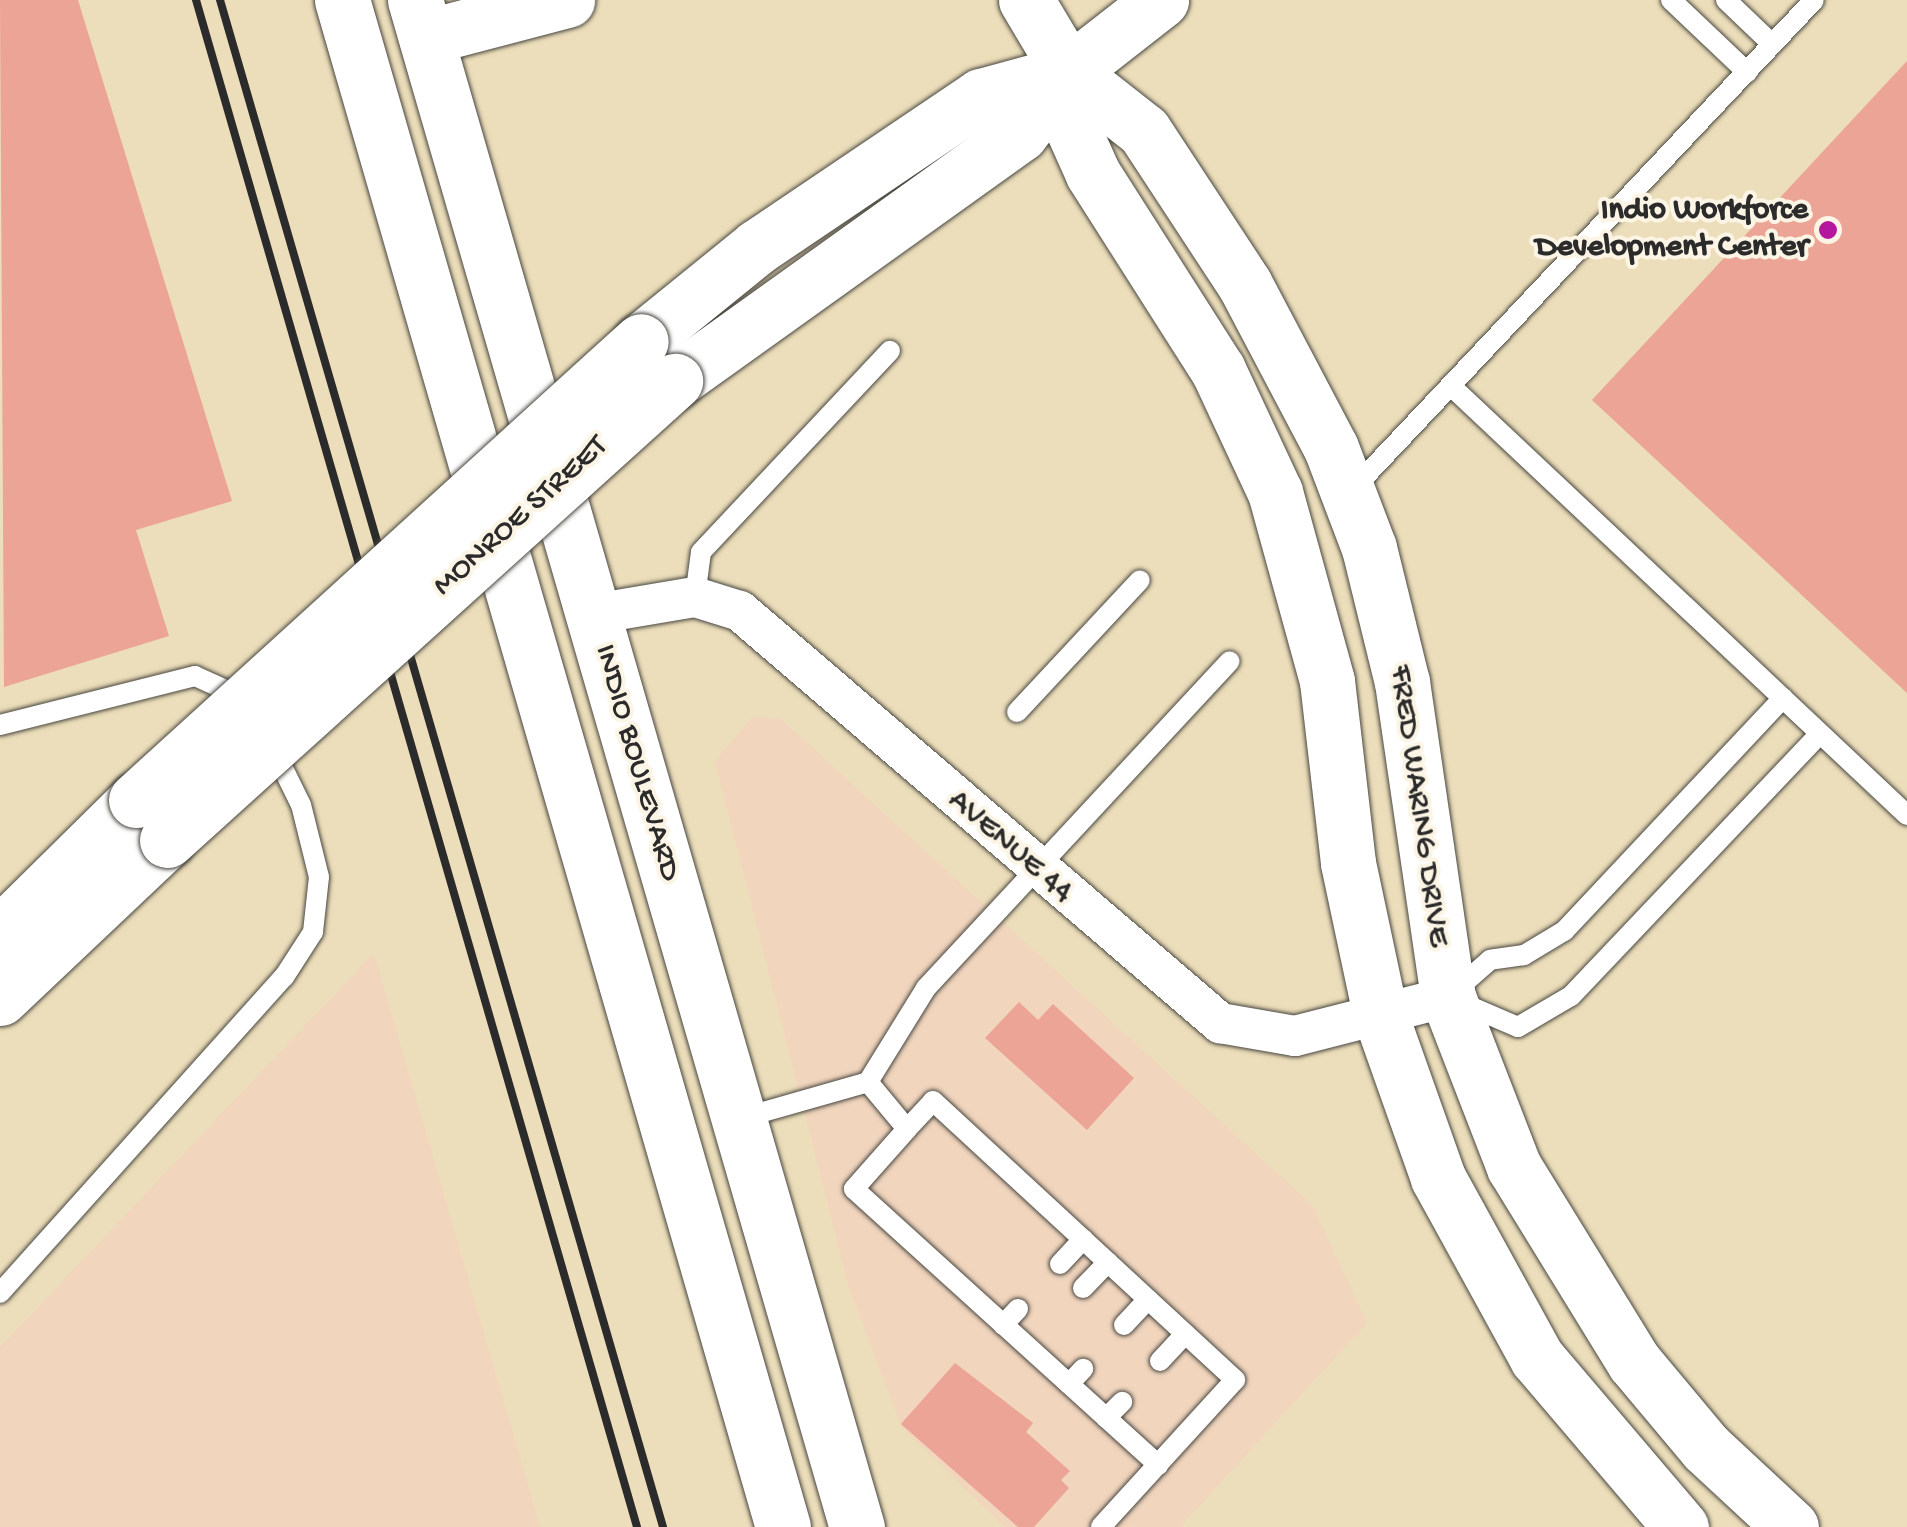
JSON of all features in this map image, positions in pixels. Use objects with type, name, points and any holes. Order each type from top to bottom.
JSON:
[{"type":"main road","points":[[342,0],[783,1527]]},
{"type":"main road","points":[[371,0],[382,21],[567,0]]},
{"type":"main road","name":"FRED WARING DRIVE","points":[[1026,0],[1069,72],[1144,130],[1196,207],[1290,366],[1349,493],[1402,682],[1448,998],[1480,1094],[1576,1278],[1668,1406],[1791,1527]]},
{"type":"main road","name":"MONROE STREET","points":[[0,934],[152,820],[658,361],[757,247],[981,96],[1069,72],[1161,0]]},
{"type":"main road","points":[[386,154],[397,93],[421,18]]},
{"type":"main road","name":"INDIO BOULEVARD","points":[[421,18],[857,1527]]},
{"type":"main road","name":"FRED WARING DRIVE","points":[[1069,72],[1072,127],[1093,174],[1218,370],[1287,530],[1327,681],[1348,863],[1380,1014],[1417,1126],[1481,1264],[1576,1410],[1681,1527]]},
{"type":"main road","points":[[386,154],[406,132],[424,138],[472,296],[526,383]]},
{"type":"main road","name":"MONROE STREET","points":[[0,998],[152,820]]},
{"type":"street","name":"AVENUE 44","points":[[594,614],[695,597],[740,611],[1220,1023],[1295,1036],[1448,998]]},
{"type":"lane","points":[[1671,0],[1747,72]]},
{"type":"lane","points":[[1726,0],[1772,44]]},
{"type":"lane","points":[[1349,493],[1814,0]]},
{"type":"lane","points":[[695,597],[701,552],[890,351]]},
{"type":"lane","points":[[1450,386],[1907,815]]},
{"type":"lane","points":[[1017,712],[1140,580]]},
{"type":"lane","points":[[739,1118],[868,1082],[926,988],[1230,661]]},
{"type":"lane","points":[[0,725],[195,676],[235,690],[301,804],[320,877],[313,932],[284,977],[0,1292]]},
{"type":"lane","points":[[1782,698],[1564,931],[1524,955],[1490,960],[1448,998],[1518,1027],[1571,996],[1820,734]]},
{"type":"lane","points":[[868,1082],[907,1128]]},
{"type":"lane","points":[[1101,1527],[1158,1465],[1235,1380],[933,1101],[854,1190],[1003,1325],[1035,1339],[1076,1376],[1106,1418],[1158,1465]]},
{"type":"lane","points":[[1060,1264],[1083,1239]]},
{"type":"lane","points":[[1083,1288],[1108,1262]]},
{"type":"lane","points":[[1124,1325],[1148,1299]]},
{"type":"lane","points":[[1003,1325],[1018,1309]]},
{"type":"lane","points":[[1160,1360],[1185,1334]]},
{"type":"lane","points":[[1106,1418],[1122,1402]]},
{"type":"shaded area","points":[[753,716],[781,719],[1312,1205],[1367,1323],[1180,1527],[1005,1527],[902,1428],[849,1288],[715,761]]},
{"type":"shaded area","points":[[374,953],[540,1527],[0,1527],[0,1347]]},
{"type":"building","points":[[0,0],[78,0],[232,501],[136,530],[169,636],[4,687]]},
{"type":"building","name":"Indio Workforce Development Center","points":[[1907,61],[1907,693],[1592,400]]},
{"type":"building","points":[[1019,1002],[1038,1020],[1053,1004],[1134,1078],[1087,1130],[985,1038]]},
{"type":"building","points":[[955,1363],[1033,1423],[1026,1432],[1070,1471],[1061,1480],[1069,1488],[1034,1527],[1018,1527],[901,1424]]},
{"type":"railway","points":[[196,0],[637,1527]]},
{"type":"railway","points":[[220,0],[663,1527]]},
{"type":"place","name":"Indio Workforce Development Center","points":[[1828,230]]}]
